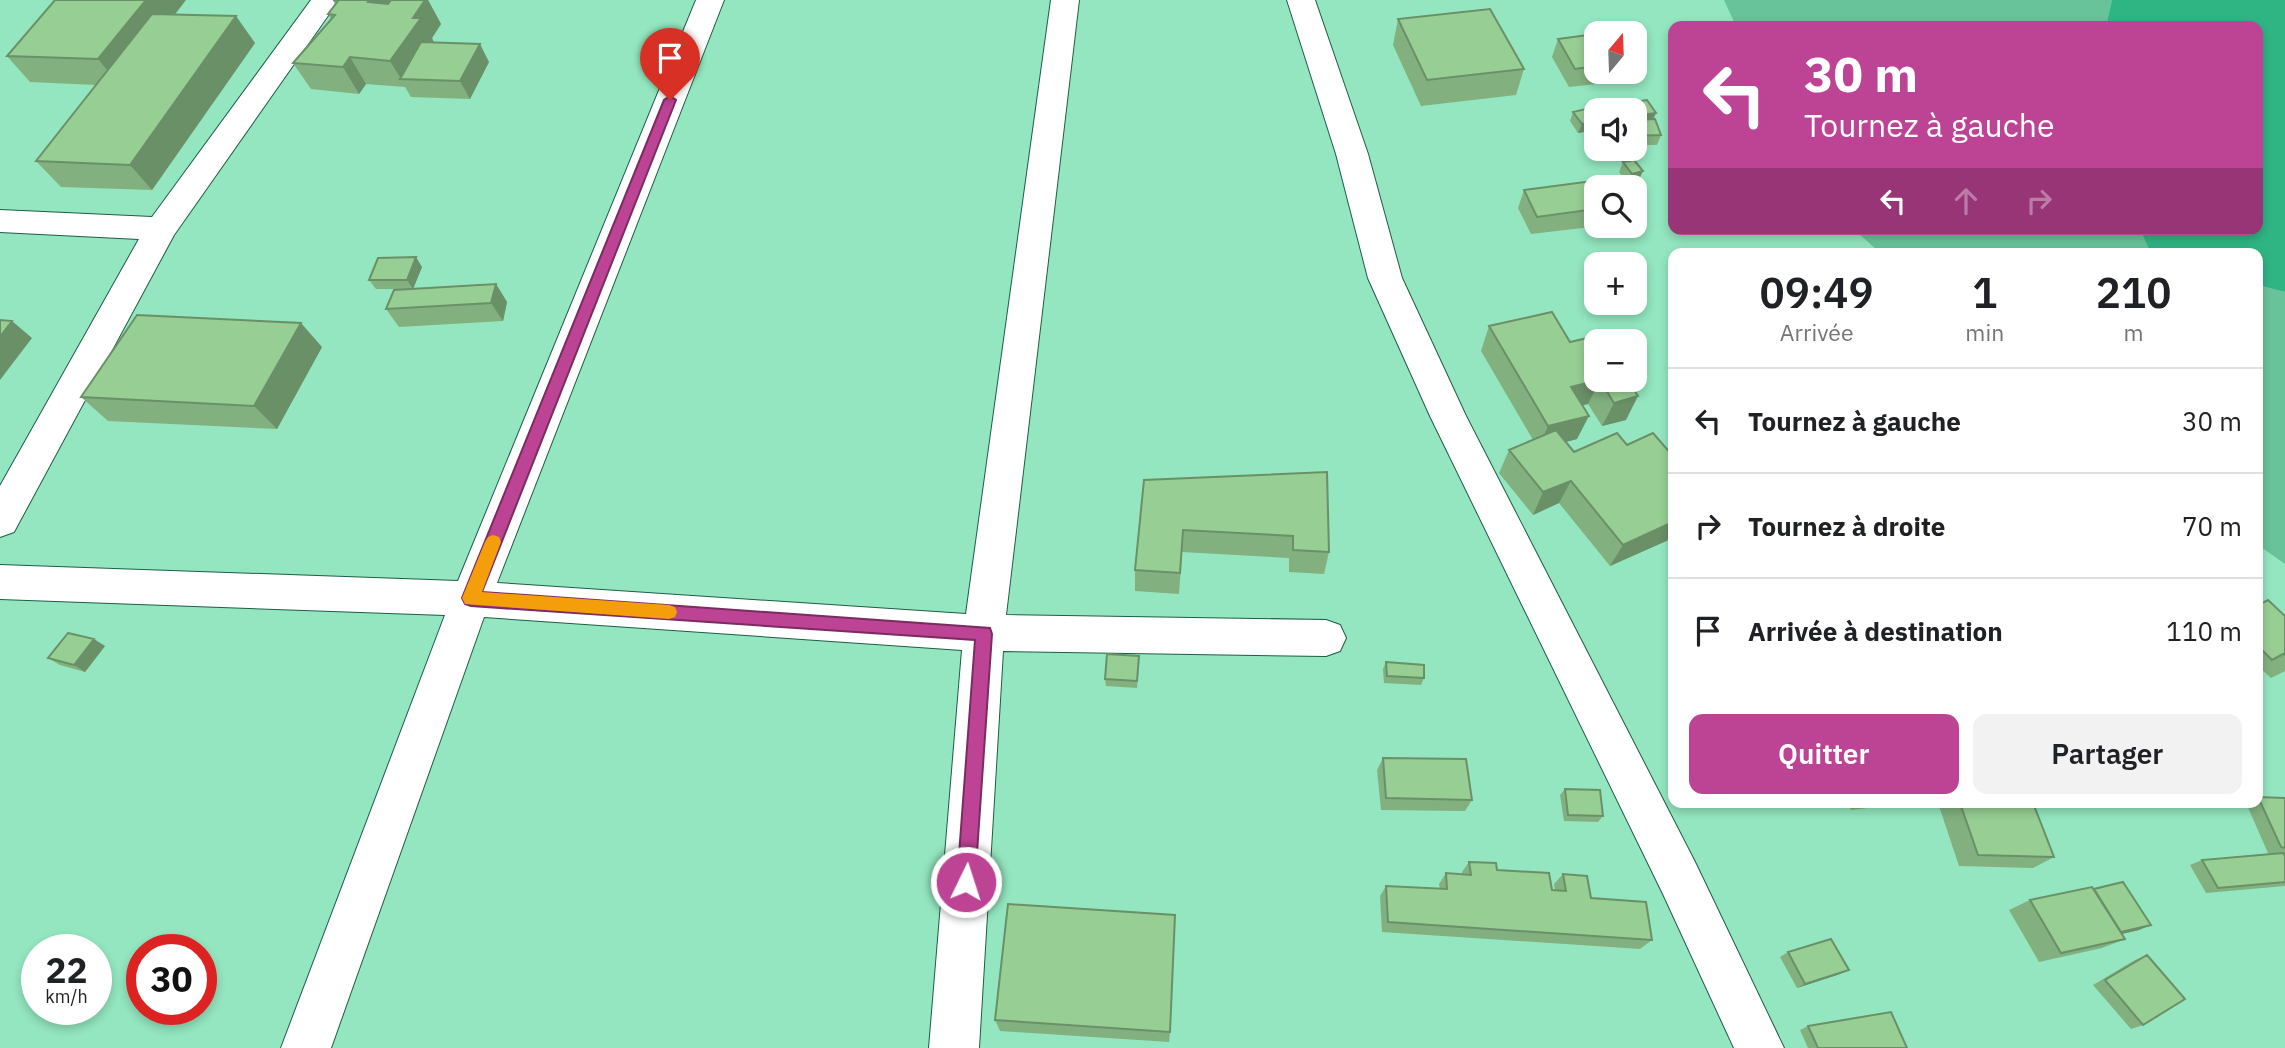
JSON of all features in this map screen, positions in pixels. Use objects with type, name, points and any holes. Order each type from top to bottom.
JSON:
[{"type":"street","points":[[0,521],[161,229],[326,0]]},
{"type":"street","points":[[306,1048],[471,598],[710,0]]},
{"type":"street","points":[[954,1048],[984,634],[1065,0]]},
{"type":"street","points":[[1301,0],[1352,154],[1385,278],[1448,416],[1679,878],[1759,1048]]},
{"type":"street","points":[[0,221],[161,229]]},
{"type":"street","points":[[0,582],[471,598],[984,634],[1326,638]]},
{"type":"green space","points":[[1724,0],[2112,0],[2107,21],[1734,21]]},
{"type":"green space","points":[[2112,0],[2285,0],[2285,292],[2263,286],[2263,248],[2148,248],[2143,235],[2263,235],[2263,21],[2107,21]]},
{"type":"green space","points":[[1860,235],[2143,235],[2148,248],[1875,248]]},
{"type":"green space","points":[[2263,286],[2285,292],[2285,564],[2263,549]]},
{"type":"building","points":[[55,0],[146,0],[98,59],[7,56]]},
{"type":"building","points":[[333,0],[370,0],[368,2],[388,4],[391,0],[425,0],[413,18],[421,18],[390,61],[350,57],[343,67],[293,63],[335,15],[328,14],[338,1]]},
{"type":"building","points":[[1490,9],[1524,69],[1427,80],[1398,19]]},
{"type":"building","points":[[152,14],[236,16],[130,165],[36,161]]},
{"type":"building","points":[[1584,36],[1584,68],[1575,69],[1558,39]]},
{"type":"building","points":[[421,42],[480,44],[460,81],[400,79]]},
{"type":"building","points":[[1647,100],[1656,113],[1647,114]]},
{"type":"building","points":[[1584,109],[1584,124],[1582,124],[1573,112]]},
{"type":"building","points":[[1647,119],[1655,119],[1661,135],[1647,136]]},
{"type":"building","points":[[1635,161],[1643,171],[1632,174],[1623,162]]},
{"type":"building","points":[[1584,182],[1584,211],[1537,217],[1524,190]]},
{"type":"building","points":[[416,257],[407,280],[369,280],[378,258]]},
{"type":"building","points":[[496,284],[491,303],[386,309],[394,290]]},
{"type":"building","points":[[1552,312],[1570,342],[1584,339],[1584,384],[1571,387],[1589,416],[1548,426],[1489,326]]},
{"type":"building","points":[[137,315],[301,323],[254,406],[81,397]]},
{"type":"building","points":[[0,320],[12,321],[0,337]]},
{"type":"building","points":[[1607,392],[1636,392],[1638,396],[1614,403]]},
{"type":"building","points":[[1556,430],[1574,452],[1617,433],[1627,445],[1653,433],[1668,450],[1668,524],[1623,545],[1571,481],[1543,492],[1509,450]]},
{"type":"building","points":[[1327,472],[1329,552],[1293,550],[1293,536],[1183,530],[1180,573],[1135,570],[1144,480]]},
{"type":"building","points":[[2268,600],[2285,616],[2285,655],[2272,660],[2263,651],[2263,602]]},
{"type":"building","points":[[68,633],[94,639],[74,665],[48,658]]},
{"type":"building","points":[[1107,654],[1139,656],[1137,681],[1105,679]]},
{"type":"building","points":[[1386,662],[1424,665],[1424,678],[1387,676]]},
{"type":"building","points":[[1383,758],[1466,759],[1472,800],[1386,798]]},
{"type":"building","points":[[1565,789],[1600,790],[1603,816],[1568,815]]},
{"type":"building","points":[[2263,797],[2285,798],[2285,848],[2281,847],[2263,808]]},
{"type":"building","points":[[1962,808],[2035,808],[2054,857],[1978,855]]},
{"type":"building","points":[[2283,853],[2285,882],[2218,888],[2202,860]]},
{"type":"building","points":[[1469,862],[1496,863],[1497,870],[1549,873],[1552,890],[1566,891],[1563,874],[1587,876],[1591,898],[1646,902],[1652,940],[1388,922],[1386,886],[1447,889],[1446,873],[1471,875]]},
{"type":"building","points":[[2123,882],[2151,925],[2121,932],[2094,889]]},
{"type":"building","points":[[2092,887],[2125,939],[2061,953],[2030,900]]},
{"type":"building","points":[[1008,904],[1175,915],[1170,1032],[995,1020]]},
{"type":"building","points":[[1831,939],[1849,970],[1805,984],[1788,952]]},
{"type":"building","points":[[2147,955],[2185,999],[2143,1025],[2105,980]]},
{"type":"building","points":[[1891,1012],[1907,1048],[1818,1048],[1808,1026]]},
{"type":"slow traffic","points":[[493,542],[471,598],[669,612]]},
{"type":"route","points":[[670,100],[471,598],[984,634],[966,882]]}]
